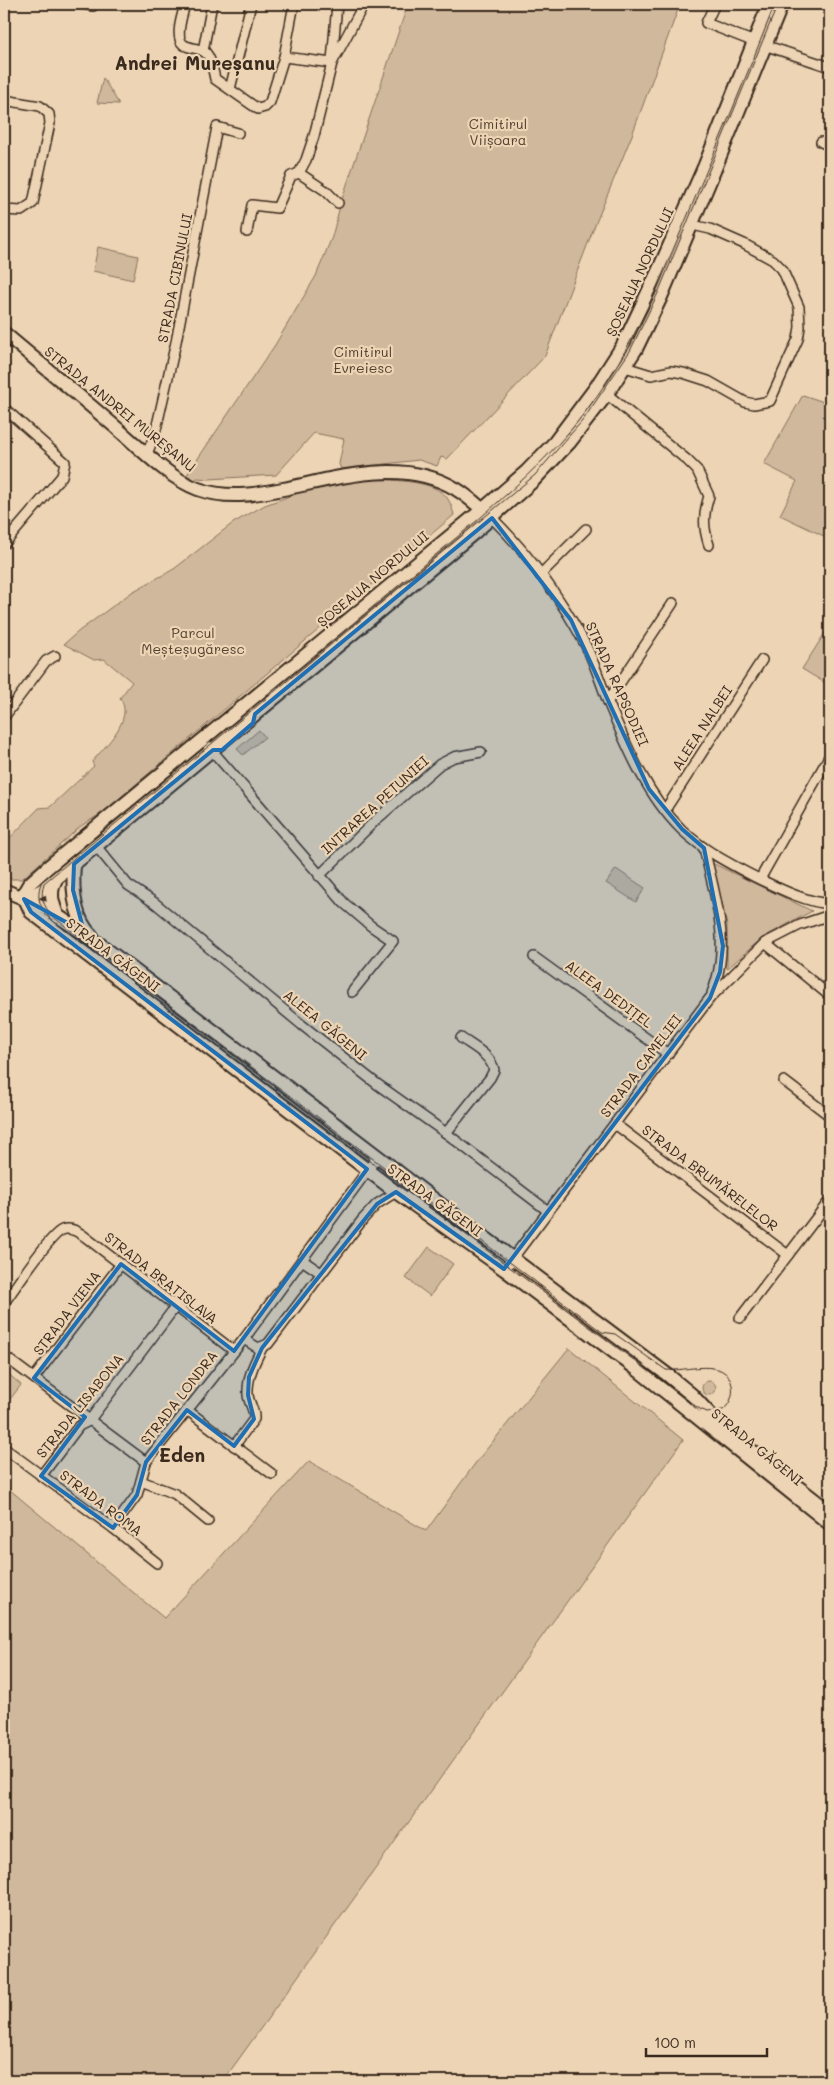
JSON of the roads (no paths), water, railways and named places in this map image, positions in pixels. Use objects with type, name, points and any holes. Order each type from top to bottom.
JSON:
[{"type":"main road","name":"ȘOSEAUA NORDULUI","points":[[758,43],[768,4]]},
{"type":"main road","name":"ȘOSEAUA NORDULUI","points":[[487,514],[202,740],[29,884],[24,891],[24,899],[34,895],[57,878],[213,750],[222,750],[253,723],[255,714],[487,514],[624,367],[644,335],[686,223],[705,165],[758,43],[782,4]]},
{"type":"main road","name":"ȘOSEAUA NORDULUI","points":[[602,391],[660,267],[686,223]]},
{"type":"main road","name":"STRADA ANDREI MUREȘANU","points":[[4,333],[147,454],[190,486],[217,494],[253,495],[351,474],[404,473],[445,484],[456,489],[487,514]]},
{"type":"main road","points":[[74,864],[73,890],[79,913],[89,933],[101,945]]},
{"type":"main road","points":[[57,878],[51,890],[51,899],[58,917]]},
{"type":"main road","name":"STRADA GĂGENI","points":[[4,890],[46,908],[101,945],[673,1380],[692,1395],[722,1433],[830,1524]]},
{"type":"main road","name":"STRADA GĂGENI","points":[[24,899],[31,912],[396,1192],[504,1269],[830,1512]]},
{"type":"street","points":[[82,4],[93,5]]},
{"type":"street","points":[[185,4],[180,39],[187,46],[203,51],[210,60],[215,79],[254,108],[262,109],[270,102],[284,57],[294,4]]},
{"type":"street","points":[[203,51],[212,4]]},
{"type":"street","points":[[230,89],[251,4]]},
{"type":"street","points":[[247,232],[252,205],[278,208],[291,176],[299,173],[306,160],[332,64],[337,4]]},
{"type":"street","points":[[332,64],[364,4]]},
{"type":"street","points":[[715,4],[706,23],[830,67]]},
{"type":"street","points":[[284,57],[332,64]]},
{"type":"street","points":[[4,100],[40,106],[49,114],[50,123],[33,203],[21,210],[4,210]]},
{"type":"street","name":"STRADA CIBINULUI","points":[[147,454],[155,434],[176,342],[217,127],[238,133]]},
{"type":"street","points":[[821,142],[830,146]]},
{"type":"street","points":[[299,173],[326,192],[338,204]]},
{"type":"street","points":[[624,367],[651,375],[671,371],[694,376],[708,381],[745,402],[754,404],[770,401],[798,339],[800,327],[799,307],[782,269],[774,260],[710,229],[686,223]]},
{"type":"street","points":[[602,391],[696,470],[709,496],[704,512],[704,528],[709,545]]},
{"type":"street","points":[[4,408],[65,462],[62,476],[4,544]]},
{"type":"street","name":"STRADA RAPSODIEI","points":[[487,514],[540,575],[560,602],[586,646],[608,701],[649,789],[665,810],[682,829],[704,848],[735,867],[797,895],[830,904]]},
{"type":"street","points":[[540,575],[586,529]]},
{"type":"street","points":[[608,701],[674,604]]},
{"type":"street","points":[[4,717],[46,661],[55,656]]},
{"type":"street","name":"ALEEA NALBEI","points":[[665,810],[762,660]]},
{"type":"street","name":"INTRAREA PETUNIEI","points":[[202,740],[213,750],[344,903],[371,926],[393,941],[352,992]]},
{"type":"street","name":"INTRAREA PETUNIEI","points":[[319,876],[377,819],[440,764],[454,757],[481,752]]},
{"type":"street","points":[[760,879],[830,755]]},
{"type":"street","name":"ALEEA GĂGENI","points":[[96,846],[136,892],[156,903],[302,1025],[377,1084],[446,1132],[548,1211]]},
{"type":"street","points":[[704,848],[721,920],[723,946],[720,972],[710,998]]},
{"type":"street","name":"STRADA CAMELIEI","points":[[504,1269],[710,998],[765,943],[794,928],[830,914]]},
{"type":"street","points":[[765,943],[830,996]]},
{"type":"street","name":"ALEEA DEDIȚEL","points":[[534,956],[668,1054]]},
{"type":"street","points":[[446,1132],[494,1070],[493,1063],[461,1038]]},
{"type":"street","points":[[784,1081],[830,1116]]},
{"type":"street","name":"STRADA BRUMĂRELELOR","points":[[614,1124],[788,1255]]},
{"type":"street","name":"STRADA LONDRA","points":[[113,1528],[137,1495],[146,1462],[244,1339],[378,1156]]},
{"type":"street","points":[[234,1446],[254,1419],[248,1395],[249,1377],[262,1348],[268,1344],[363,1219],[377,1204],[396,1192]]},
{"type":"street","points":[[740,1318],[830,1200]]},
{"type":"street","name":"STRADA BRATISLAVA","points":[[4,1303],[52,1239],[63,1230],[70,1229],[78,1231],[234,1351]]},
{"type":"street","points":[[302,1260],[321,1273]]},
{"type":"street","name":"STRADA VIENA","points":[[34,1378],[121,1264]]},
{"type":"street","name":"STRADA LISABONA","points":[[41,1476],[79,1426],[89,1421],[176,1306]]},
{"type":"street","points":[[244,1339],[258,1348],[262,1348]]},
{"type":"street","points":[[4,1356],[146,1462]]},
{"type":"street","points":[[187,1410],[272,1474]]},
{"type":"street","name":"STRADA ROMA","points":[[4,1448],[113,1528],[157,1563]]},
{"type":"street","points":[[141,1481],[175,1494],[208,1521]]},
{"type":"tram line","points":[[775,4],[721,137],[648,307],[613,372],[573,428],[528,475],[479,519],[42,881],[39,892],[40,903],[53,921],[464,1233],[698,1408],[707,1412],[723,1410],[731,1399],[732,1385],[728,1376],[722,1371],[704,1367],[666,1370],[615,1334],[602,1332],[52,916],[44,904],[42,893],[44,883],[535,475],[583,420],[630,351],[658,293],[778,4]]},
{"type":"district","name":"Andrei Mureșanu","points":[[195,63]]},
{"type":"district","name":"Eden","points":[[182,1455]]},
{"type":"park label","name":"Cimitirul Viișoara","points":[[498,132]]},
{"type":"park label","name":"Cimitirul Evreiesc","points":[[363,360]]},
{"type":"park label","name":"Parcul Meșteșugăresc","points":[[193,642]]}]
